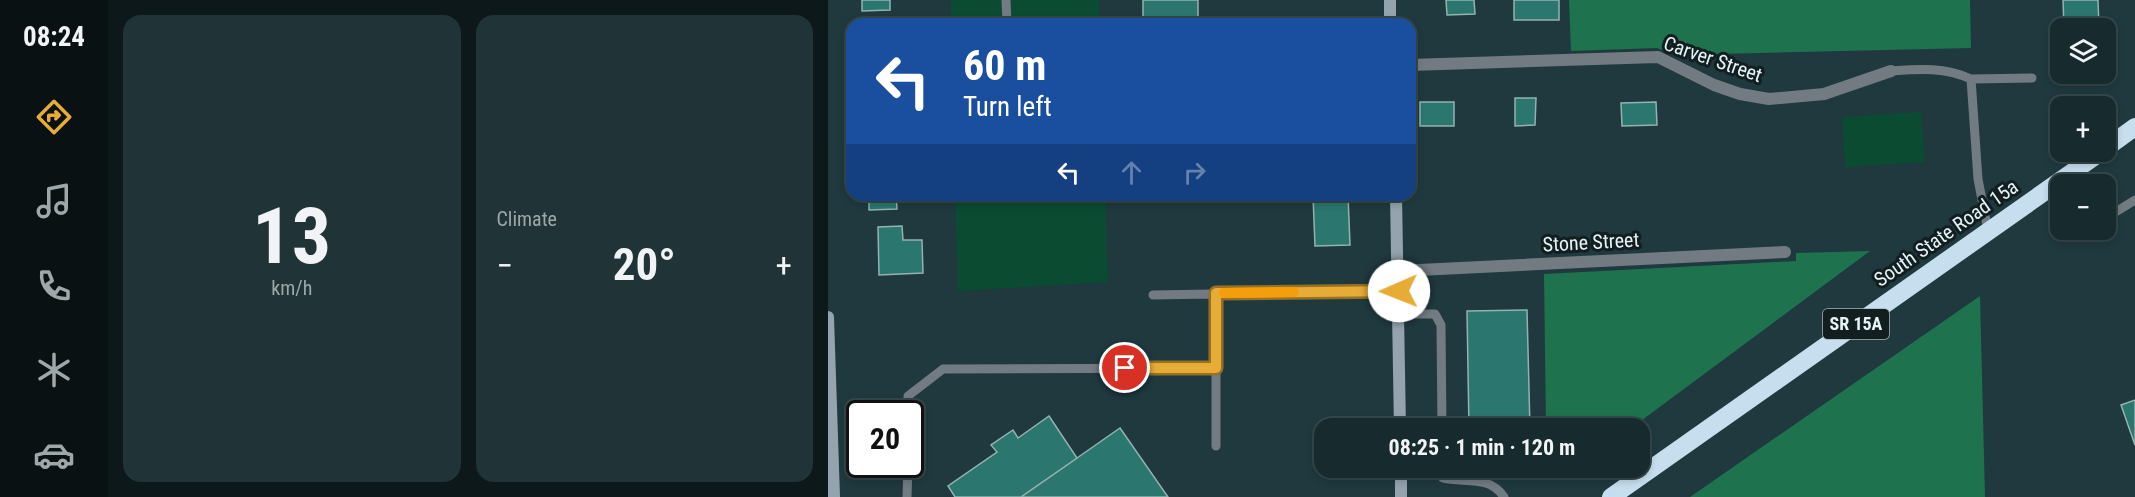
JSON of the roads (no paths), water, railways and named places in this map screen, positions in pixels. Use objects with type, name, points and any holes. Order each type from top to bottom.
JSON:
[{"type":"highway","points":[[2116,141],[2135,128]]},
{"type":"highway","name":"South State Road 15a","points":[[2069,174],[2086,162]]},
{"type":"highway","name":"South State Road 15a","points":[[1611,497],[2050,187]]},
{"type":"street","points":[[1390,0],[1390,18]]},
{"type":"street","name":"Carver Street","points":[[1416,65],[1658,57],[1714,85],[1740,94],[1769,99],[1824,94],[1891,71]]},
{"type":"street","points":[[1396,201],[1400,314],[1400,418]]},
{"type":"street","name":"Stone Street","points":[[1399,271],[1785,252]]},
{"type":"street","points":[[828,317],[834,497]]},
{"type":"street","points":[[1401,478],[1401,497]]},
{"type":"lane","points":[[1005,0],[1006,18]]},
{"type":"lane","points":[[1891,71],[1929,68],[1953,71],[1971,79],[2032,78]]},
{"type":"lane","points":[[1971,79],[1978,179],[1988,231]]},
{"type":"lane","points":[[2116,212],[2135,200]]},
{"type":"lane","points":[[1153,294],[1399,291]]},
{"type":"lane","points":[[1216,293],[1216,446]]},
{"type":"lane","points":[[1400,314],[1435,314],[1441,325],[1442,418]]},
{"type":"lane","points":[[908,400],[908,396],[943,369],[1216,368]]},
{"type":"lane","points":[[907,497],[908,478]]},
{"type":"lane","points":[[1443,478],[1485,482],[1497,487],[1504,497]]}]
